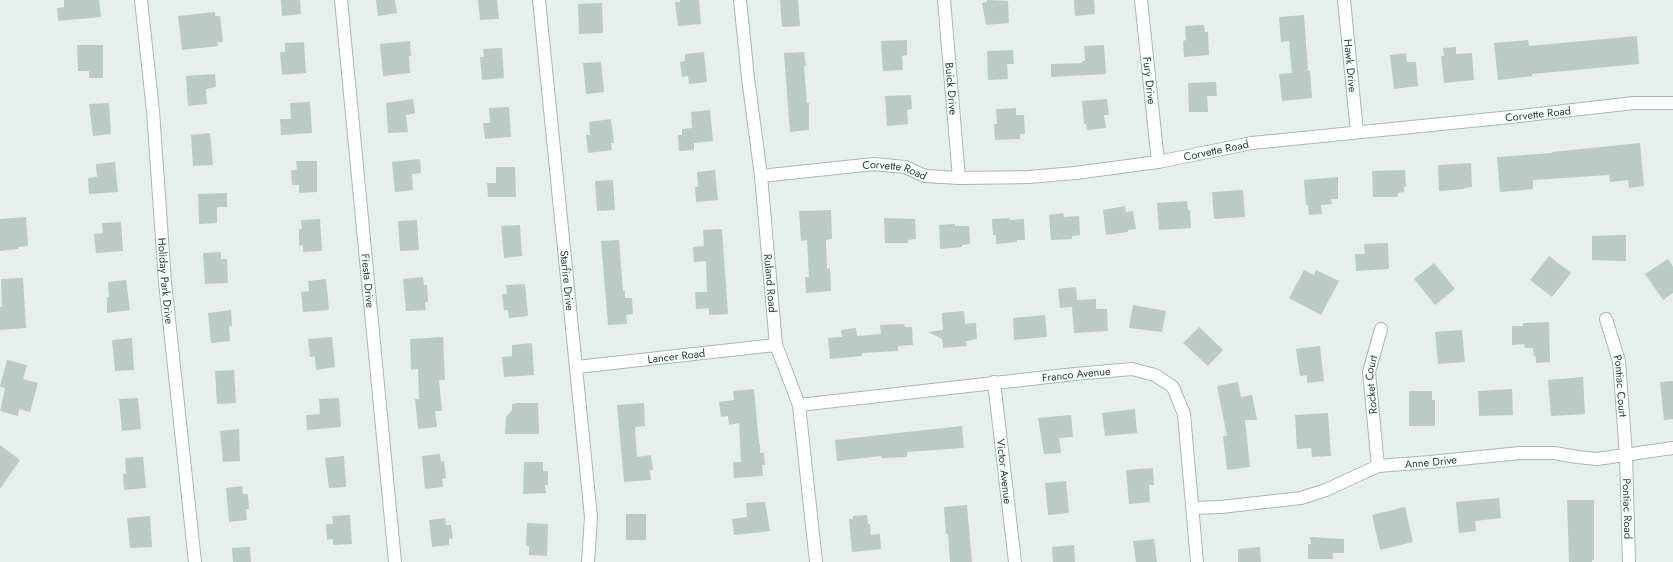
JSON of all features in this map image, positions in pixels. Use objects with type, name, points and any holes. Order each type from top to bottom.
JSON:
[{"type":"street","name":"Holiday Park Drive","points":[[142,0],[153,111],[165,282],[195,562]]},
{"type":"street","name":"Fiesta Drive","points":[[341,0],[394,562]]},
{"type":"street","name":"Starfire Drive","points":[[539,0],[591,517],[588,562]]},
{"type":"street","name":"Ruland Road","points":[[740,0],[760,176],[776,345],[799,405],[816,562]]},
{"type":"street","name":"Buick Drive","points":[[944,0],[959,178]]},
{"type":"street","name":"Fury Drive","points":[[1141,0],[1158,162]]},
{"type":"street","name":"Hawk Drive","points":[[1344,0],[1357,132]]},
{"type":"street","name":"Corvette Road","points":[[760,176],[874,164],[905,167],[925,176],[959,178],[1028,177],[1075,173],[1158,162],[1252,143],[1634,103],[1673,103]]},
{"type":"street","name":"Pontiac Court","points":[[1606,319],[1619,361],[1626,455]]},
{"type":"street","name":"Rocket Court","points":[[1378,466],[1369,372],[1381,329]]},
{"type":"street","name":"Lancer Road","points":[[577,367],[776,345]]},
{"type":"street","name":"Franco Avenue","points":[[799,405],[994,382],[1132,369],[1155,375],[1173,387],[1184,414],[1198,562]]},
{"type":"street","name":"Victor Avenue","points":[[994,382],[1015,562]]},
{"type":"street","name":"Anne Drive","points":[[1193,508],[1221,507],[1301,498],[1326,490],[1378,466],[1520,453],[1554,453],[1597,459],[1673,448]]},
{"type":"street","name":"Pontiac Road","points":[[1626,455],[1628,562]]},
{"type":"building","points":[[64,0],[99,0],[101,17],[58,21],[57,8],[64,7]]},
{"type":"building","points":[[281,0],[300,0],[301,14],[282,16]]},
{"type":"building","points":[[376,0],[395,0],[397,13],[378,16]]},
{"type":"building","points":[[478,0],[497,0],[499,19],[480,20]]},
{"type":"building","points":[[680,0],[699,0],[701,24],[678,26],[675,2],[680,2]]},
{"type":"building","points":[[780,0],[798,0],[800,26],[782,27]]},
{"type":"building","points":[[987,0],[1008,1],[1009,23],[986,25],[982,3],[987,2]]},
{"type":"building","points":[[1074,0],[1094,0],[1095,14],[1075,16]]},
{"type":"building","points":[[602,3],[603,33],[579,34],[578,4]]},
{"type":"building","points":[[215,12],[215,16],[220,16],[223,42],[217,42],[218,46],[182,50],[178,16]]},
{"type":"building","points":[[1304,15],[1308,71],[1310,71],[1312,98],[1282,101],[1279,74],[1292,73],[1289,41],[1281,42],[1279,17]]},
{"type":"building","points":[[1204,25],[1205,32],[1208,32],[1209,55],[1184,57],[1183,41],[1186,40],[1185,26]]},
{"type":"building","points":[[1637,36],[1639,64],[1532,74],[1532,76],[1498,80],[1494,43],[1528,40],[1529,46]]},
{"type":"building","points":[[907,40],[907,55],[902,56],[903,70],[883,71],[881,41]]},
{"type":"building","points":[[410,41],[410,73],[383,76],[380,44]]},
{"type":"building","points":[[304,42],[306,73],[282,75],[280,52],[285,52],[285,43]]},
{"type":"building","points":[[77,45],[103,45],[103,78],[89,78],[89,71],[78,71]]},
{"type":"building","points":[[1104,45],[1106,74],[1051,77],[1051,64],[1082,63],[1082,61],[1085,61],[1084,46]]},
{"type":"building","points":[[1456,47],[1456,54],[1472,53],[1474,80],[1444,83],[1441,56],[1444,56],[1443,48]]},
{"type":"building","points":[[502,48],[504,78],[482,80],[480,57],[484,57],[483,49]]},
{"type":"building","points":[[1013,50],[1014,64],[1007,64],[1008,79],[988,80],[987,51]]},
{"type":"building","points":[[704,52],[707,82],[689,84],[688,76],[682,77],[680,62],[685,61],[685,54]]},
{"type":"building","points":[[804,52],[807,103],[809,103],[809,130],[790,132],[784,53]]},
{"type":"building","points":[[1406,53],[1407,62],[1416,62],[1418,86],[1394,89],[1390,55]]},
{"type":"building","points":[[601,62],[604,92],[586,94],[583,63]]},
{"type":"building","points":[[215,74],[216,87],[206,89],[207,104],[188,106],[186,76]]},
{"type":"building","points":[[1216,82],[1217,96],[1207,96],[1208,112],[1189,112],[1188,83]]},
{"type":"building","points":[[911,95],[912,109],[907,110],[908,124],[887,126],[885,96]]},
{"type":"building","points":[[413,99],[415,113],[406,115],[408,132],[388,133],[386,103]]},
{"type":"building","points":[[1107,99],[1109,115],[1104,115],[1106,128],[1087,130],[1086,124],[1084,124],[1082,101]]},
{"type":"building","points":[[310,102],[312,133],[281,135],[280,119],[291,119],[290,103]]},
{"type":"building","points":[[109,103],[111,134],[93,136],[89,104]]},
{"type":"building","points":[[509,107],[511,137],[485,139],[483,123],[490,123],[489,108]]},
{"type":"building","points":[[1016,108],[1016,115],[1024,115],[1025,134],[1020,134],[1020,139],[995,140],[994,124],[997,124],[996,109]]},
{"type":"building","points":[[710,110],[713,141],[694,143],[694,150],[679,151],[678,135],[682,135],[682,129],[692,128],[691,112]]},
{"type":"building","points":[[611,119],[614,143],[611,143],[612,150],[588,153],[586,135],[590,135],[589,122]]},
{"type":"building","points":[[210,133],[213,165],[193,166],[191,135]]},
{"type":"building","points":[[1640,143],[1644,186],[1629,188],[1628,180],[1610,182],[1609,175],[1533,180],[1533,189],[1500,192],[1497,157],[1553,153],[1552,152]]},
{"type":"building","points":[[420,159],[421,173],[412,174],[413,190],[395,192],[392,162]]},
{"type":"building","points":[[296,161],[317,161],[317,192],[299,193],[299,185],[292,185],[291,170],[297,170]]},
{"type":"building","points":[[115,162],[118,192],[89,194],[88,178],[97,177],[96,164]]},
{"type":"building","points":[[1471,163],[1472,187],[1439,191],[1438,165]]},
{"type":"building","points":[[496,167],[515,167],[516,197],[488,197],[487,183],[496,183]]},
{"type":"building","points":[[715,170],[718,200],[696,202],[695,187],[698,187],[697,172]]},
{"type":"building","points":[[1405,170],[1406,187],[1404,187],[1404,192],[1398,193],[1398,197],[1373,197],[1372,171]]},
{"type":"building","points":[[1338,177],[1338,199],[1331,199],[1332,204],[1321,205],[1322,214],[1309,215],[1308,205],[1306,205],[1304,180]]},
{"type":"building","points":[[613,180],[615,210],[597,211],[595,181]]},
{"type":"building","points":[[1243,190],[1245,217],[1214,219],[1212,192]]},
{"type":"building","points":[[227,193],[227,207],[217,207],[217,223],[199,224],[198,194]]},
{"type":"building","points":[[1187,201],[1188,210],[1190,210],[1191,228],[1159,230],[1157,203]]},
{"type":"building","points":[[1125,206],[1126,212],[1133,211],[1136,229],[1128,230],[1128,232],[1106,235],[1103,210]]},
{"type":"building","points":[[831,210],[832,239],[826,240],[827,269],[830,268],[831,291],[806,293],[805,277],[809,277],[807,240],[801,241],[799,211]]},
{"type":"building","points":[[1063,213],[1064,217],[1079,216],[1080,235],[1072,236],[1072,239],[1051,240],[1049,215]]},
{"type":"building","points":[[26,217],[28,246],[0,251],[0,219]]},
{"type":"building","points":[[884,218],[915,219],[916,239],[908,240],[908,243],[885,243]]},
{"type":"building","points":[[1009,218],[1009,220],[1024,219],[1025,240],[996,244],[996,235],[993,235],[992,219]]},
{"type":"building","points":[[320,219],[322,251],[303,252],[303,245],[299,246],[299,229],[302,229],[301,220]]},
{"type":"building","points":[[417,220],[419,250],[400,251],[398,221]]},
{"type":"building","points":[[121,222],[123,251],[96,253],[94,234],[103,233],[102,223]]},
{"type":"building","points":[[955,224],[955,226],[969,226],[970,244],[962,245],[962,247],[940,249],[939,225]]},
{"type":"building","points":[[520,225],[522,256],[504,258],[501,226]]},
{"type":"building","points":[[722,229],[728,314],[709,315],[709,308],[696,309],[695,292],[707,292],[706,261],[694,262],[693,247],[704,246],[703,230]]},
{"type":"building","points":[[1626,235],[1626,261],[1592,260],[1592,236]]},
{"type":"building","points":[[619,240],[623,291],[625,291],[625,298],[632,298],[633,314],[626,315],[627,324],[608,325],[601,241]]},
{"type":"building","points":[[1388,243],[1389,269],[1356,271],[1355,254],[1365,254],[1364,244]]},
{"type":"building","points":[[221,252],[221,259],[227,259],[228,283],[205,284],[203,253]]},
{"type":"building","points":[[1549,256],[1571,273],[1552,297],[1530,280]]},
{"type":"building","points":[[1668,259],[1673,267],[1673,293],[1663,300],[1645,274]]},
{"type":"building","points":[[1434,263],[1455,289],[1435,305],[1414,279]]},
{"type":"building","points":[[1304,270],[1314,275],[1316,270],[1339,281],[1321,315],[1289,298]]},
{"type":"building","points":[[423,277],[424,285],[427,285],[428,302],[425,302],[426,310],[406,311],[403,279]]},
{"type":"building","points":[[23,278],[26,328],[0,330],[0,307],[2,307],[1,279]]},
{"type":"building","points":[[326,279],[329,310],[303,312],[301,292],[309,291],[308,281]]},
{"type":"building","points":[[126,280],[130,310],[107,313],[107,297],[109,297],[108,282]]},
{"type":"building","points":[[525,284],[528,316],[509,318],[508,310],[504,310],[502,294],[507,294],[506,285]]},
{"type":"building","points":[[1076,287],[1077,300],[1096,299],[1096,309],[1107,309],[1108,331],[1074,333],[1072,307],[1060,308],[1058,289]]},
{"type":"building","points":[[1133,305],[1166,311],[1162,332],[1129,328]]},
{"type":"building","points":[[231,310],[232,326],[229,326],[230,341],[211,343],[208,313]]},
{"type":"building","points":[[964,311],[965,324],[976,323],[977,339],[966,341],[967,346],[943,348],[942,339],[928,332],[943,330],[942,313]]},
{"type":"building","points":[[1045,315],[1047,337],[1014,340],[1013,318]]},
{"type":"building","points":[[1549,322],[1550,362],[1536,363],[1536,356],[1534,357],[1533,348],[1525,348],[1524,344],[1512,345],[1512,326],[1523,326],[1523,323]]},
{"type":"building","points":[[904,324],[905,327],[912,327],[913,345],[898,346],[898,351],[862,353],[862,356],[830,359],[828,338],[842,337],[841,330],[856,328],[857,336],[881,334],[880,325]]},
{"type":"building","points":[[1199,327],[1223,350],[1208,366],[1183,343]]},
{"type":"building","points":[[1462,330],[1465,362],[1438,364],[1435,332]]},
{"type":"building","points":[[332,337],[335,367],[316,370],[315,356],[310,357],[308,339]]},
{"type":"building","points":[[443,337],[445,380],[439,380],[442,411],[435,411],[437,427],[418,429],[415,399],[419,399],[418,369],[411,370],[410,339]]},
{"type":"building","points":[[132,338],[134,370],[115,371],[112,340]]},
{"type":"building","points":[[532,343],[534,375],[504,377],[502,357],[512,356],[512,345]]},
{"type":"building","points":[[1320,346],[1324,381],[1307,383],[1307,375],[1300,376],[1296,349]]},
{"type":"building","points":[[7,360],[27,365],[23,379],[38,383],[30,412],[19,409],[18,416],[0,411],[5,388],[0,386]]},
{"type":"building","points":[[234,370],[236,403],[217,404],[215,371]]},
{"type":"building","points":[[1583,377],[1585,414],[1551,416],[1548,380]]},
{"type":"building","points":[[1673,381],[1673,419],[1664,420],[1660,382]]},
{"type":"building","points":[[1238,382],[1241,397],[1252,395],[1257,420],[1245,420],[1250,467],[1227,470],[1223,436],[1227,436],[1217,386]]},
{"type":"building","points":[[754,389],[760,453],[764,453],[765,465],[762,465],[763,476],[734,478],[733,462],[741,462],[739,423],[729,425],[728,416],[721,417],[719,402],[734,400],[733,391]]},
{"type":"building","points":[[1512,389],[1513,415],[1479,416],[1478,391]]},
{"type":"building","points":[[1409,391],[1432,391],[1432,400],[1435,400],[1435,426],[1409,426]]},
{"type":"building","points":[[138,398],[141,429],[122,431],[119,399]]},
{"type":"building","points":[[339,398],[341,427],[307,430],[306,415],[320,414],[319,399]]},
{"type":"building","points":[[538,403],[539,434],[505,434],[506,417],[512,410],[512,404]]},
{"type":"building","points":[[644,403],[645,426],[635,427],[637,457],[651,455],[653,470],[650,470],[651,480],[624,482],[617,405]]},
{"type":"building","points":[[1135,409],[1137,433],[1105,436],[1102,413]]},
{"type":"building","points":[[1328,413],[1331,456],[1312,457],[1311,448],[1297,449],[1295,415]]},
{"type":"building","points":[[1071,415],[1073,437],[1059,438],[1061,453],[1044,454],[1038,418]]},
{"type":"building","points":[[962,426],[964,448],[907,452],[907,457],[882,458],[881,456],[837,461],[835,440]]},
{"type":"building","points":[[239,429],[240,461],[223,462],[220,431]]},
{"type":"building","points":[[0,445],[20,460],[0,489]]},
{"type":"building","points":[[440,454],[441,462],[444,461],[446,478],[442,479],[443,487],[425,489],[422,456]]},
{"type":"building","points":[[344,456],[346,487],[329,488],[325,458]]},
{"type":"building","points":[[143,457],[146,488],[124,490],[123,474],[126,474],[125,458]]},
{"type":"building","points":[[524,462],[543,462],[543,471],[548,471],[548,485],[545,485],[546,493],[523,494]]},
{"type":"building","points":[[1153,468],[1154,485],[1149,485],[1150,502],[1129,504],[1126,470]]},
{"type":"building","points":[[1066,481],[1069,513],[1048,515],[1045,483]]},
{"type":"building","points":[[242,486],[243,494],[248,494],[249,509],[246,509],[247,520],[229,522],[226,488]]},
{"type":"building","points":[[1499,498],[1501,518],[1475,521],[1476,531],[1459,533],[1456,502]]},
{"type":"building","points":[[1567,500],[1594,500],[1594,560],[1592,560],[1592,562],[1569,562]]},
{"type":"building","points":[[765,502],[770,531],[734,535],[732,519],[747,517],[746,503]]},
{"type":"building","points":[[967,505],[972,562],[950,562],[944,507]]},
{"type":"building","points":[[1405,507],[1413,542],[1380,550],[1372,515]]},
{"type":"building","points":[[626,514],[646,514],[646,540],[626,540]]},
{"type":"building","points":[[350,515],[352,544],[333,545],[333,539],[327,540],[326,524],[333,524],[332,516]]},
{"type":"building","points":[[867,515],[871,535],[880,534],[881,549],[852,552],[849,519],[853,519],[853,516]]},
{"type":"building","points":[[150,516],[152,547],[130,548],[127,518]]},
{"type":"building","points":[[445,518],[446,525],[451,525],[453,538],[449,539],[449,545],[432,547],[429,520]]},
{"type":"building","points":[[527,523],[548,524],[547,556],[529,555],[529,546],[526,546]]},
{"type":"building","points":[[1310,537],[1344,539],[1344,553],[1333,553],[1333,559],[1308,559],[1308,544],[1311,544]]},
{"type":"building","points":[[1154,539],[1157,562],[1136,562],[1133,541]]},
{"type":"building","points":[[1074,545],[1075,562],[1053,562],[1052,547]]},
{"type":"building","points":[[250,547],[251,562],[233,562],[232,548]]},
{"type":"building","points":[[1260,547],[1261,562],[1238,562],[1238,549]]}]
